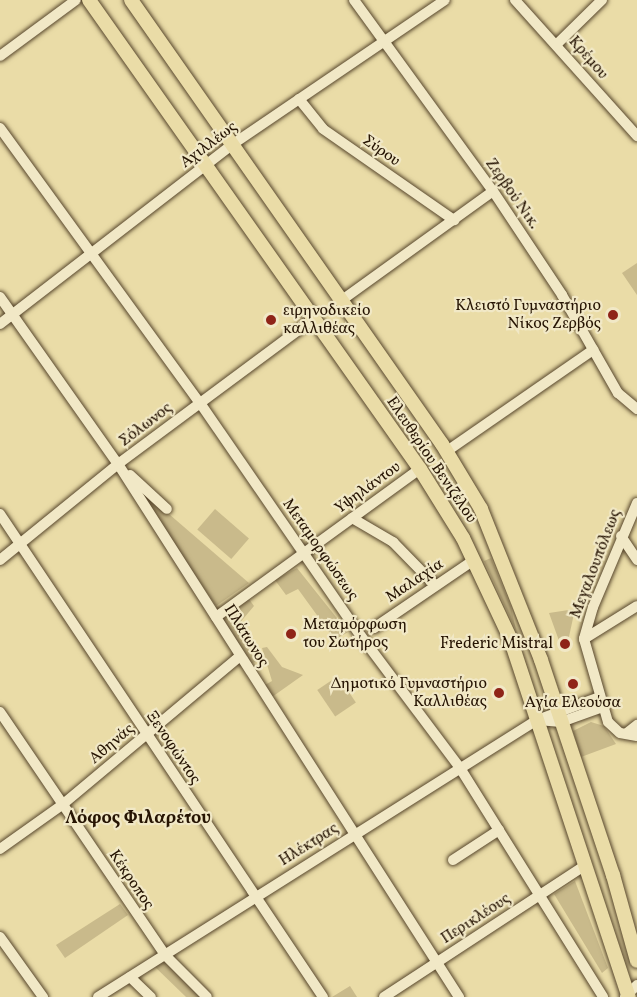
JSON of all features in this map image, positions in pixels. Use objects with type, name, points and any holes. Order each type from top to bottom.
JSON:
[{"type":"main road","name":"Ελευθερίου Βενιζέλου","points":[[89,0],[420,469],[474,560],[510,638],[583,867],[630,993]]},
{"type":"main road","name":"Ελευθερίου Βενιζέλου","points":[[131,0],[447,451],[481,509],[513,582],[560,717],[637,961]]},
{"type":"street","points":[[0,56],[76,0]]},
{"type":"street","name":"Ζερβού Νικ.","points":[[354,0],[493,191],[618,393],[637,409]]},
{"type":"street","name":"Αχιλλέως","points":[[0,324],[233,144],[445,0]]},
{"type":"street","name":"Κρέμου","points":[[516,0],[637,136]]},
{"type":"street","points":[[557,44],[602,0]]},
{"type":"street","name":"Σύρου","points":[[299,99],[328,133],[454,220]]},
{"type":"street","name":"Μεταμορφώσεως","points":[[0,128],[200,403],[305,554],[460,768],[603,997]]},
{"type":"street","points":[[342,300],[493,191]]},
{"type":"street","name":"Πλάτωνος","points":[[0,297],[118,464],[459,997]]},
{"type":"street","name":"Σόλωνος","points":[[0,560],[118,464],[313,319]]},
{"type":"street","points":[[447,451],[593,350]]},
{"type":"street","points":[[118,464],[167,508]]},
{"type":"street","name":"Υψηλάντου","points":[[216,617],[420,469]]},
{"type":"street","name":"Μεγαλουπόλεως","points":[[632,734],[614,730],[602,702],[584,639],[621,536],[637,503]]},
{"type":"street","name":"Ξενοφώντος","points":[[0,514],[323,997]]},
{"type":"street","points":[[352,518],[393,542],[435,585]]},
{"type":"street","points":[[621,536],[637,560]]},
{"type":"street","name":"Μαλαχία","points":[[374,628],[474,560]]},
{"type":"street","points":[[584,639],[637,606]]},
{"type":"street","name":"Αθηνάς","points":[[0,849],[62,805],[240,656]]},
{"type":"street","name":"Ηλέκτρας","points":[[98,997],[537,720],[560,717],[602,702]]},
{"type":"street","name":"Κέκροπος","points":[[0,712],[165,955],[207,997]]},
{"type":"street","points":[[632,734],[637,725]]},
{"type":"street","points":[[453,860],[499,831]]},
{"type":"street","name":"Περικλέους","points":[[384,997],[583,867]]},
{"type":"street","points":[[0,937],[43,997]]},
{"type":"street","points":[[130,977],[151,997]]},
{"type":"shaded area","points":[[637,263],[637,295],[622,273]]},
{"type":"shaded area","points":[[133,483],[249,583],[216,606]]},
{"type":"shaded area","points":[[215,509],[249,539],[231,559],[197,529]]},
{"type":"shaded area","points":[[491,558],[511,607],[516,630],[484,561]]},
{"type":"shaded area","points":[[297,568],[348,632],[335,640],[298,589],[286,595],[275,580]]},
{"type":"shaded area","points":[[249,599],[254,606],[238,625],[258,662],[249,663],[223,619]]},
{"type":"shaded area","points":[[575,609],[567,646],[563,644],[562,649],[549,613]]},
{"type":"shaded area","points":[[267,647],[282,667],[303,675],[272,697],[265,685],[272,681],[262,648]]},
{"type":"shaded area","points":[[338,676],[356,703],[335,717],[317,690]]},
{"type":"shaded area","points":[[591,722],[604,726],[616,744],[581,757],[573,731]]},
{"type":"shaded area","points":[[575,881],[608,968],[602,973],[554,894]]},
{"type":"shaded area","points":[[120,904],[128,915],[65,958],[56,945]]},
{"type":"shaded area","points":[[164,958],[205,997],[186,997],[153,965]]},
{"type":"shaded area","points":[[350,986],[357,997],[332,997]]},
{"type":"place","name":"Κλειστό Γυμναστήριο Νίκος Ζερβός","points":[[613,315]]},
{"type":"place","name":"ειρηνοδικείο καλλιθέας","points":[[271,320]]},
{"type":"place","name":"Μεταμόρφωση του Σωτήρος","points":[[291,634]]},
{"type":"place","name":"Frederic Mistral","points":[[565,644]]},
{"type":"place","name":"Αγία Ελεούσα","points":[[573,684]]},
{"type":"place","name":"Δημοτικό Γυμναστήριο Καλλιθέας","points":[[499,693]]},
{"type":"district","name":"Λόφος Φιλαρέτου","points":[[138,819]]}]
